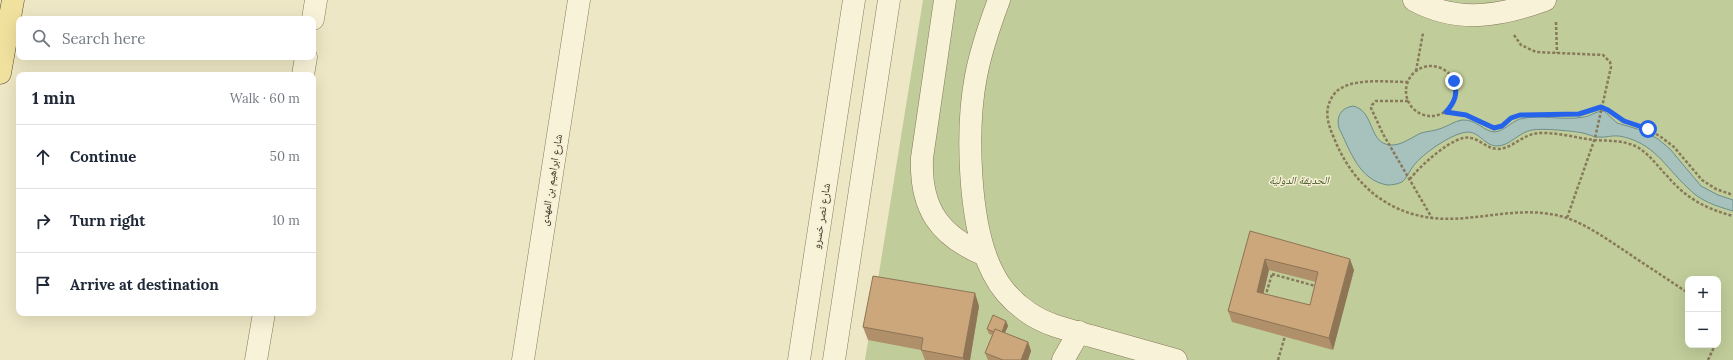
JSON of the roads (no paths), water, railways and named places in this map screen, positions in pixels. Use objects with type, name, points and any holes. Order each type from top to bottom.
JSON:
[{"type":"main road","points":[[0,73],[13,0]]},
{"type":"street","points":[[313,16],[316,0]]},
{"type":"street","name":"شارع ابراهيم بن المهدى","points":[[523,360],[579,0]]},
{"type":"street","name":"شارع نصر خسرو","points":[[799,360],[854,0]]},
{"type":"street","points":[[834,360],[889,0]]},
{"type":"street","points":[[945,0],[922,158],[921,175],[928,206],[939,222],[952,237],[968,248],[986,255]]},
{"type":"street","points":[[999,0],[976,76],[970,145],[976,218],[986,255],[993,273],[1003,289],[1016,303],[1030,314],[1045,322],[1176,360]]},
{"type":"street","points":[[1421,3],[1448,13],[1468,16],[1485,16],[1508,12],[1551,8]]},
{"type":"street","points":[[304,72],[306,60]]},
{"type":"street","points":[[256,360],[263,316]]},
{"type":"street","points":[[1064,360],[1079,332]]},
{"type":"water","points":[[1353,106],[1360,109],[1365,114],[1378,139],[1383,143],[1390,145],[1398,144],[1421,133],[1439,129],[1462,120],[1472,121],[1487,130],[1495,132],[1520,119],[1535,117],[1576,118],[1604,111],[1617,123],[1644,131],[1658,139],[1670,149],[1701,186],[1718,195],[1733,200],[1733,211],[1714,205],[1693,193],[1658,156],[1631,139],[1619,136],[1596,137],[1572,131],[1543,129],[1527,131],[1506,144],[1497,146],[1488,143],[1473,133],[1462,133],[1436,146],[1414,165],[1402,182],[1388,185],[1370,178],[1363,171],[1352,155],[1339,128],[1338,120],[1340,113]]},
{"type":"park label","name":"الحديقة الدولية","points":[[1299,180]]}]
